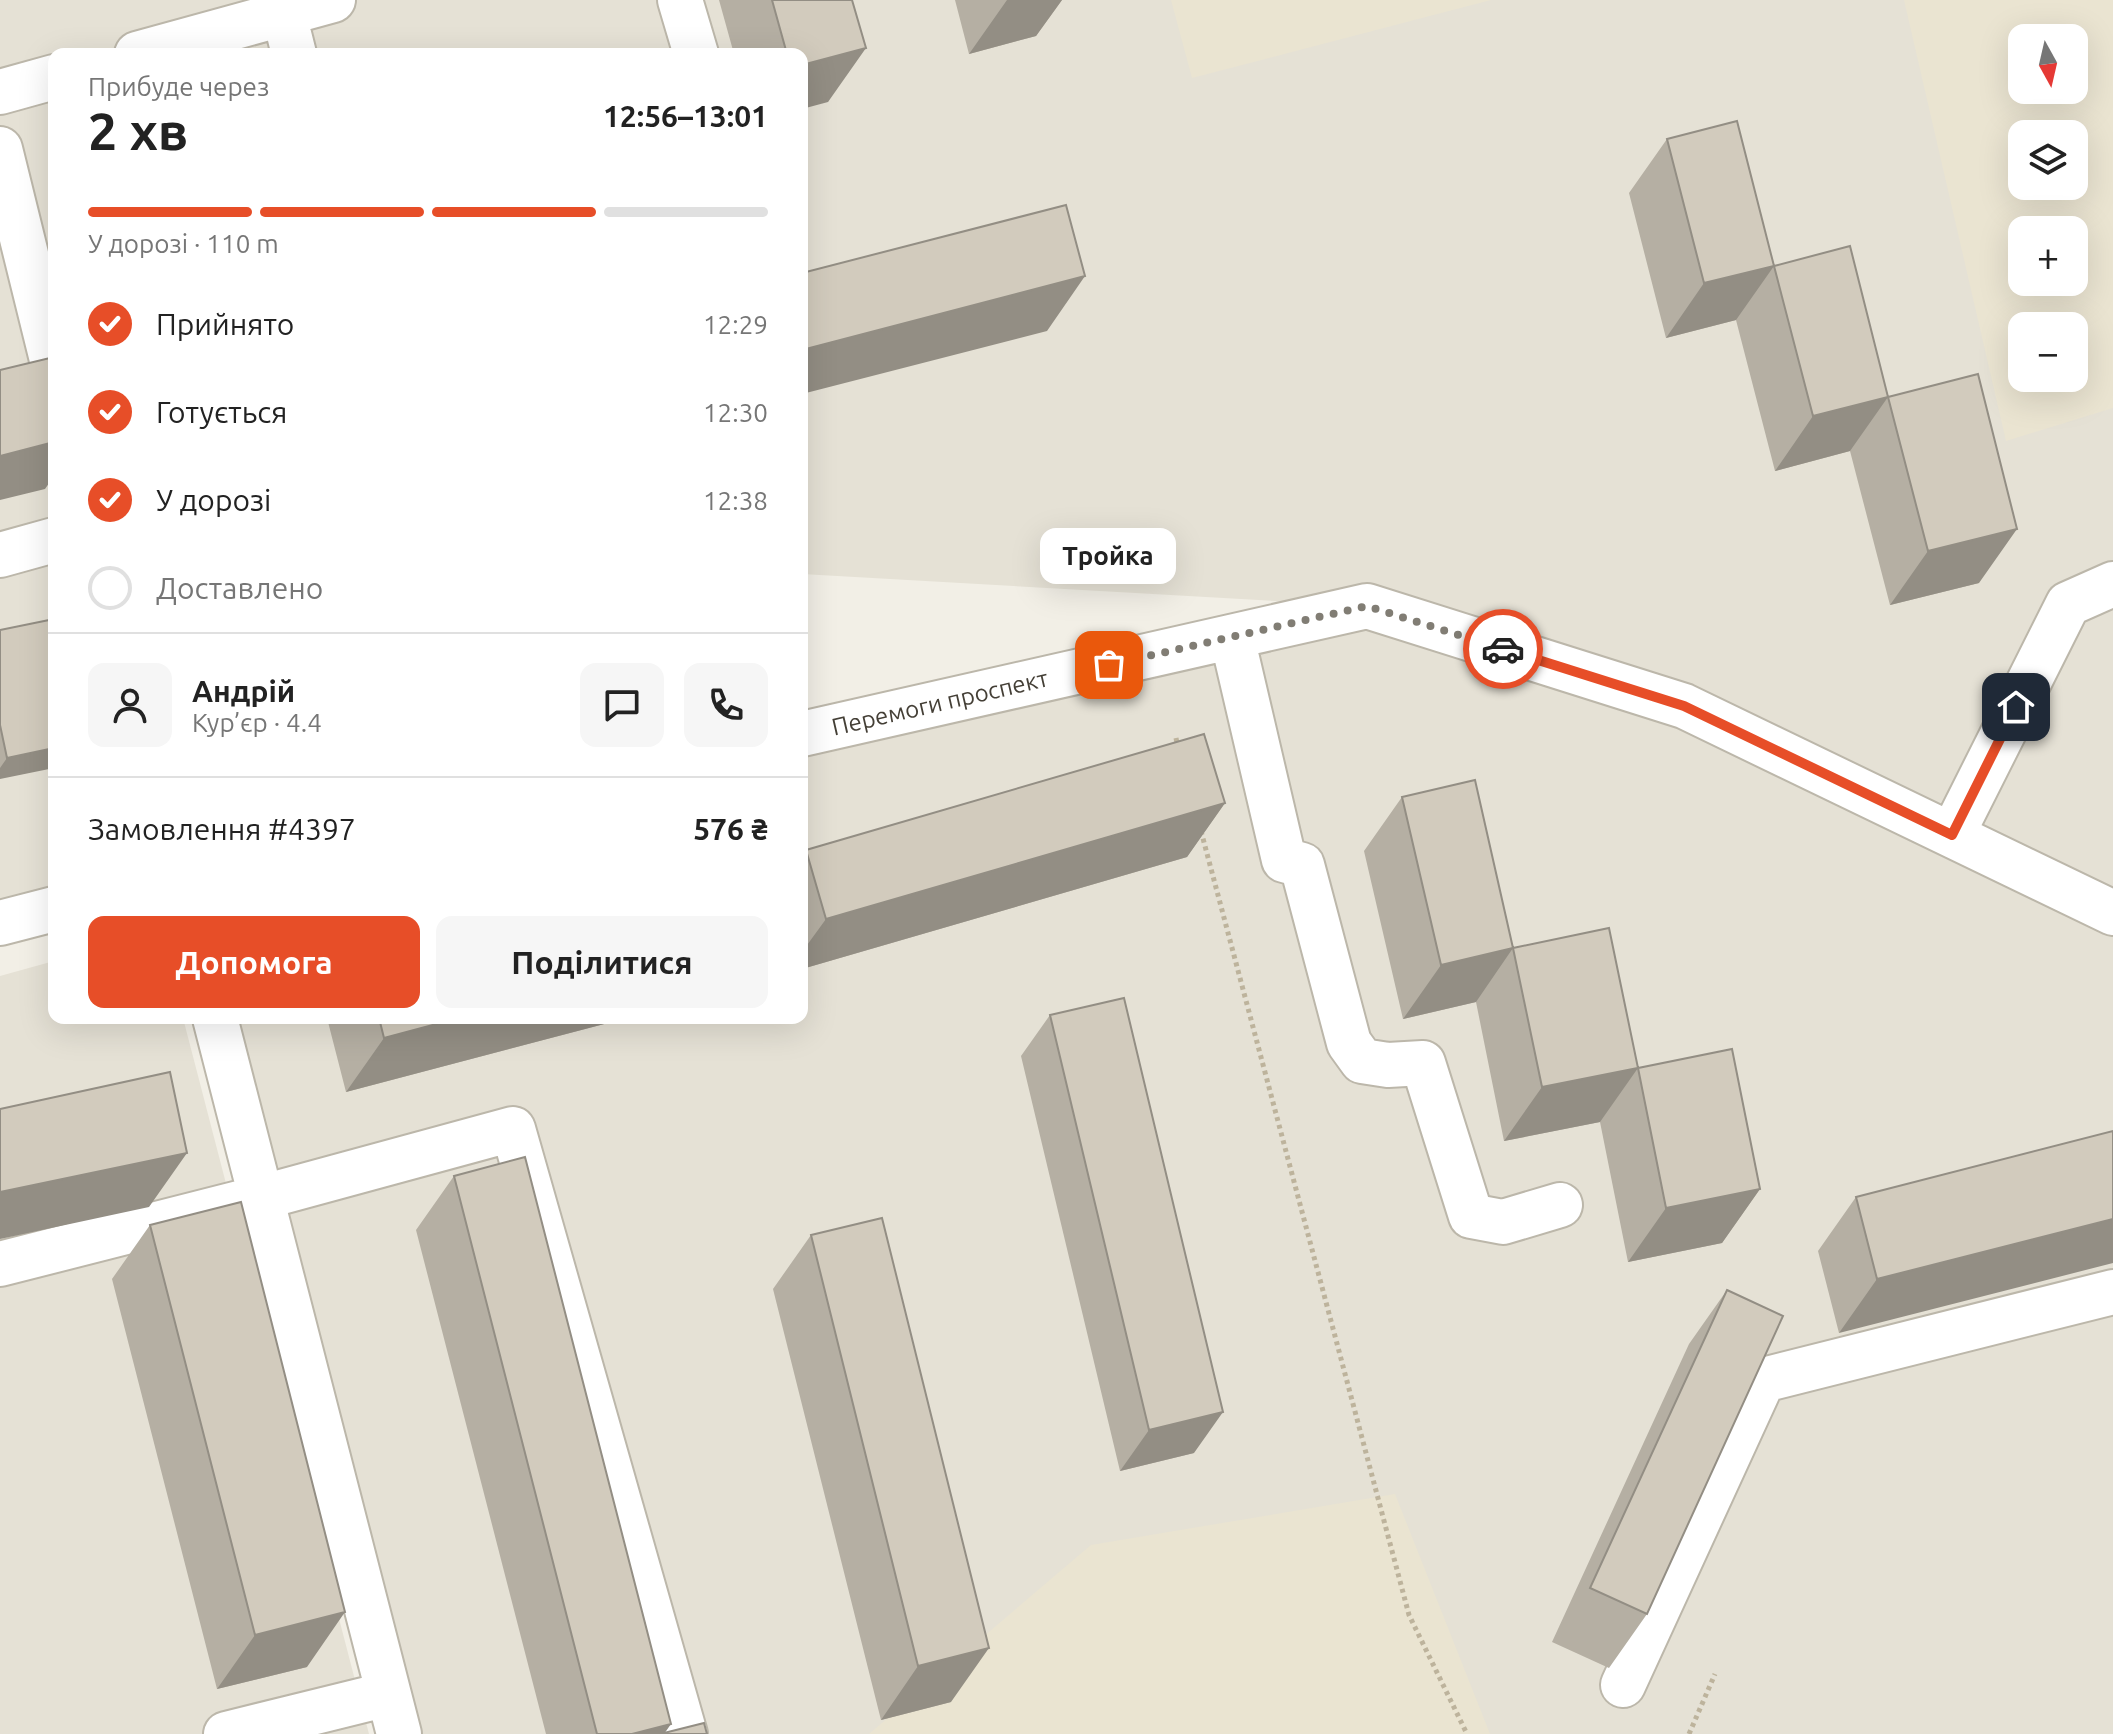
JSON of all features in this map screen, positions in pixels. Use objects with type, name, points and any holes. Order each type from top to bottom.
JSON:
[{"type":"street","points":[[183,48],[289,34],[333,0]]},
{"type":"street","points":[[680,0],[694,48]]},
{"type":"street","points":[[0,92],[48,79]]},
{"type":"street","points":[[0,149],[12,248],[48,351]]},
{"type":"street","points":[[0,555],[48,542]]},
{"type":"street","points":[[1952,835],[2068,604],[2113,584]]},
{"type":"street","name":"Перемоги проспект","points":[[808,733],[1367,606],[1684,706],[2113,913]]},
{"type":"street","points":[[1232,637],[1284,860],[1302,865],[1349,1043],[1362,1061],[1388,1065],[1423,1063],[1471,1216],[1503,1222],[1560,1205]]},
{"type":"street","points":[[0,923],[48,911]]},
{"type":"street","points":[[217,1024],[393,1714],[226,1734]]},
{"type":"street","points":[[0,1264],[513,1129],[685,1734]]},
{"type":"street","points":[[1623,1685],[1763,1380],[2113,1292]]},
{"type":"path","points":[[1176,738],[1180,753]]},
{"type":"path","points":[[1200,830],[1409,1615],[1467,1734]]},
{"type":"path","points":[[1689,1734],[1715,1674]]},
{"type":"shaded area","points":[[0,0],[2113,0],[2113,1734],[399,1734],[217,1024],[808,1024],[808,733],[1363,606],[808,574],[808,48],[48,48],[48,906],[0,918]]},
{"type":"shaded area","points":[[1171,0],[1491,0],[1192,78]]},
{"type":"shaded area","points":[[1904,0],[2113,0],[2113,408],[2006,441]]},
{"type":"shaded area","points":[[48,963],[48,1024],[185,1024],[369,1734],[0,1734],[0,976]]},
{"type":"shaded area","points":[[1395,1494],[1490,1734],[869,1734],[1091,1545]]},
{"type":"building","points":[[772,0],[852,0],[866,48],[808,63],[808,48],[785,48]]},
{"type":"building","points":[[1737,121],[1774,266],[1704,283],[1667,139]]},
{"type":"building","points":[[1066,205],[1085,276],[808,348],[808,271]]},
{"type":"building","points":[[1850,246],[1888,397],[1813,416],[1774,266]]},
{"type":"building","points":[[48,358],[48,444],[0,456],[0,370]]},
{"type":"building","points":[[1978,374],[2017,529],[1928,551],[1888,397]]},
{"type":"building","points":[[48,620],[48,749],[7,758],[0,725],[0,630]]},
{"type":"building","points":[[1204,734],[1225,803],[826,919],[808,849]]},
{"type":"building","points":[[1475,780],[1513,948],[1441,965],[1402,797]]},
{"type":"building","points":[[1609,928],[1638,1068],[1542,1087],[1513,948]]},
{"type":"building","points":[[1124,998],[1223,1412],[1149,1430],[1050,1015]]},
{"type":"building","points":[[380,1024],[436,1024],[384,1038]]},
{"type":"building","points":[[1732,1049],[1760,1189],[1666,1208],[1638,1068]]},
{"type":"building","points":[[170,1072],[187,1153],[0,1192],[0,1109]]},
{"type":"building","points":[[2113,1131],[2113,1219],[1877,1279],[1856,1197]]},
{"type":"building","points":[[525,1157],[671,1724],[632,1734],[597,1734],[454,1176]]},
{"type":"building","points":[[241,1202],[345,1612],[255,1635],[150,1225]]},
{"type":"building","points":[[882,1218],[989,1648],[918,1666],[811,1235]]},
{"type":"building","points":[[1727,1290],[1783,1316],[1647,1614],[1590,1588]]},
{"type":"building","points":[[704,1723],[707,1734],[660,1734]]},
{"type":"way so far","points":[[1109,665],[1367,606],[1503,649]]},
{"type":"place","name":"Тройка","points":[[1109,665]]},
{"type":"route","points":[[1503,649],[1684,706],[1952,835],[2016,707]]}]
